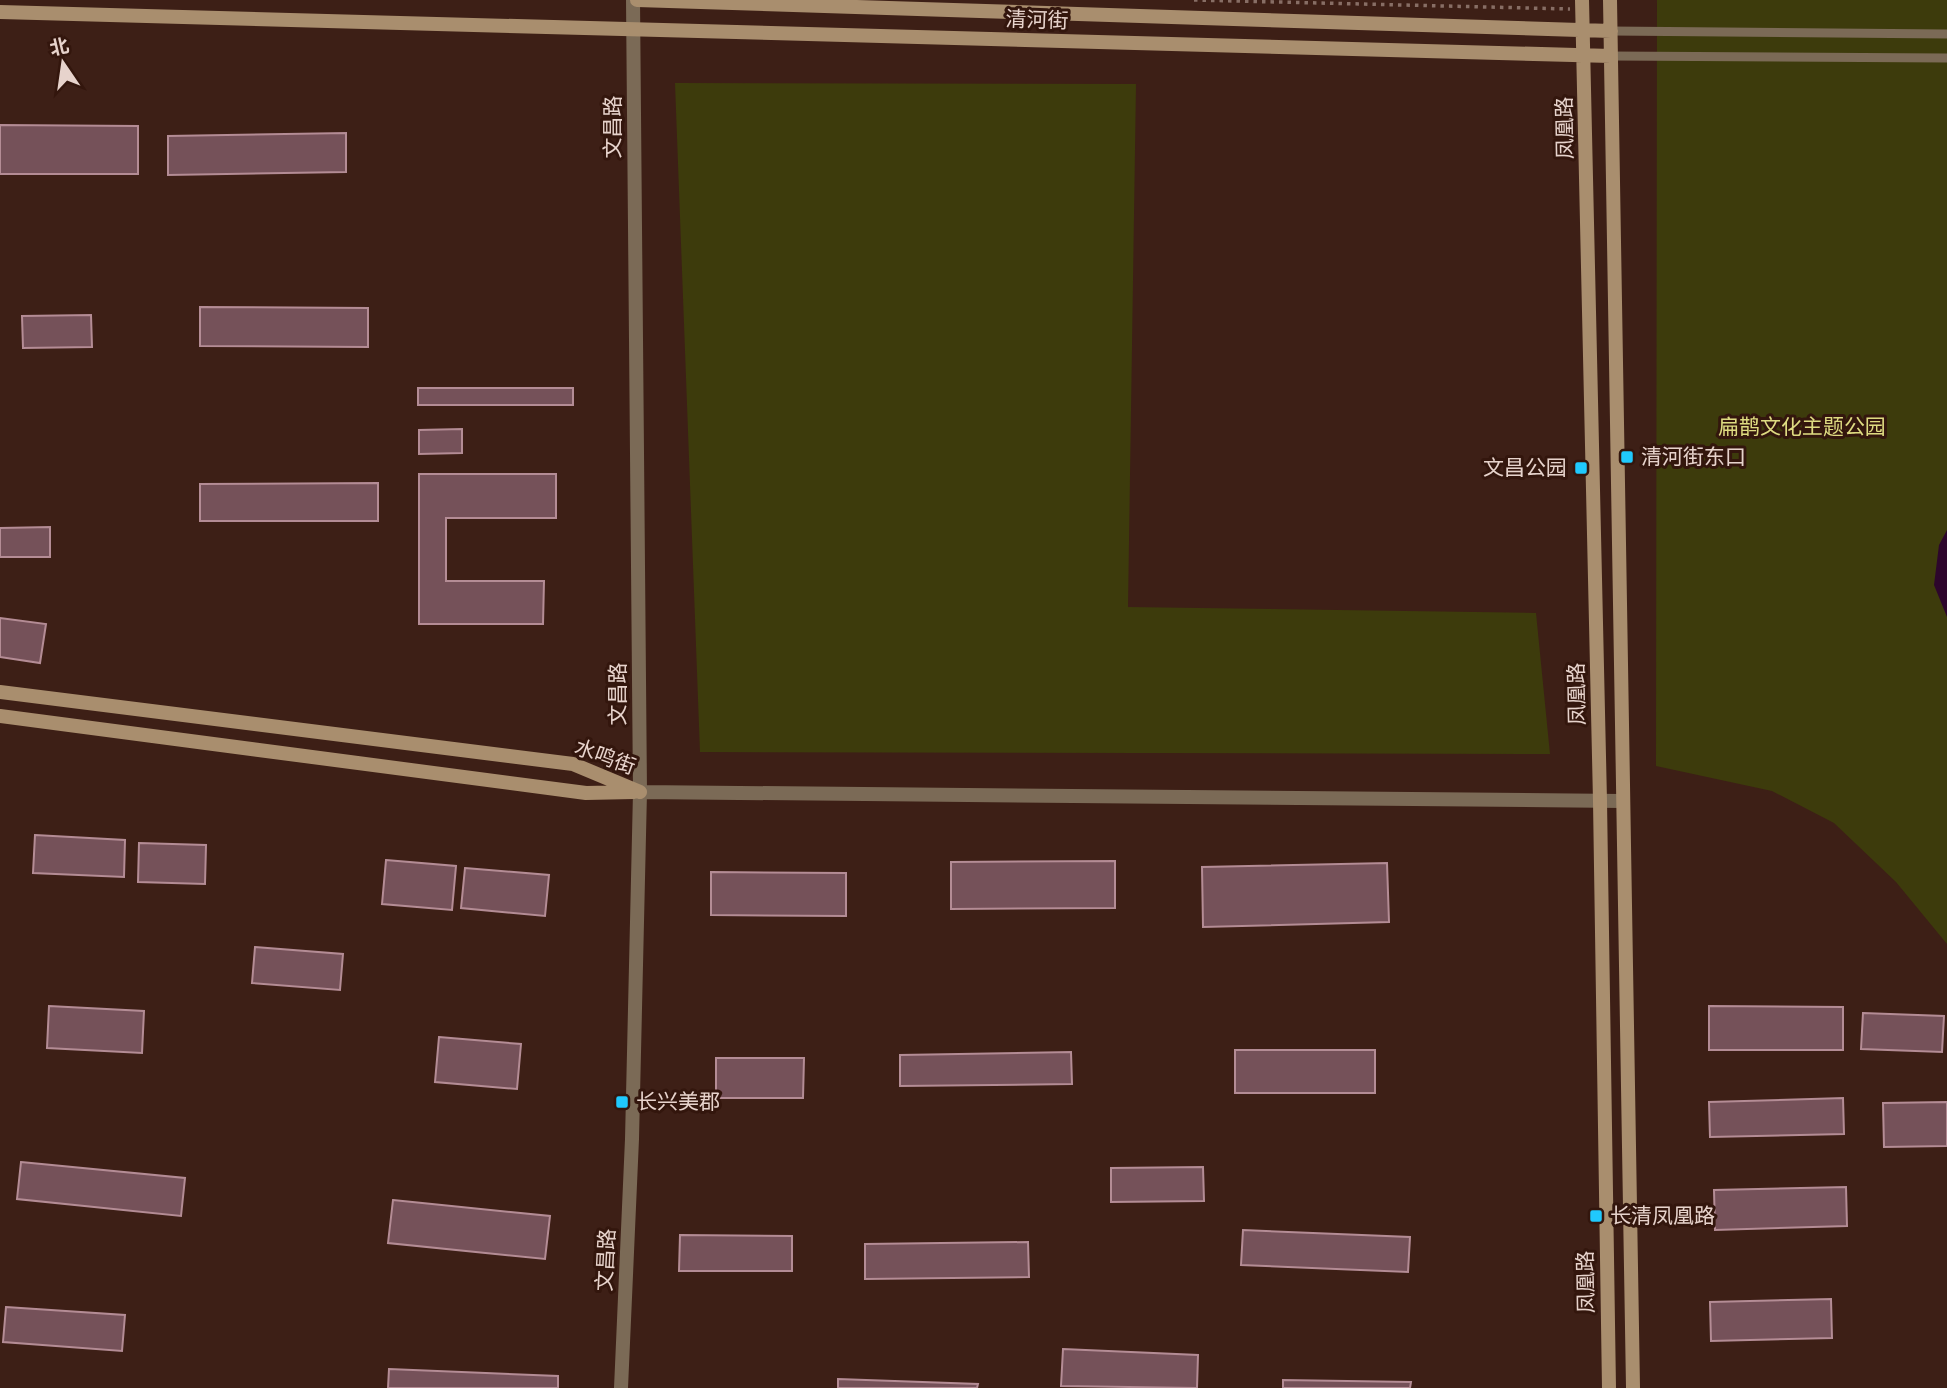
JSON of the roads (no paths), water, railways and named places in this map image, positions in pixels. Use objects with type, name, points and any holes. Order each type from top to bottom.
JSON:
[{"type":"main road","name":"清河街","points":[[635,0],[1611,31]]},
{"type":"main road","name":"凤凰路","points":[[1610,0],[1633,1388]]},
{"type":"main road","name":"凤凰路","points":[[1582,5],[1600,801],[1609,1388]]},
{"type":"main road","name":"清河街","points":[[0,12],[1611,56]]},
{"type":"main road","name":"水鸣街","points":[[0,692],[573,764],[640,792]]},
{"type":"main road","name":"水鸣街","points":[[0,716],[586,793],[640,792]]},
{"type":"street","name":"文昌路","points":[[621,1388],[632,1139],[640,792],[635,0]]},
{"type":"street","points":[[640,792],[1622,802]]},
{"type":"lane","points":[[1611,31],[1947,34]]},
{"type":"lane","points":[[1611,56],[1947,58]]},
{"type":"place","name":"清河街东口","points":[[1627,457]]},
{"type":"place","name":"文昌公园","points":[[1581,468]]},
{"type":"place","name":"长兴美郡","points":[[622,1102]]},
{"type":"place","name":"长清凤凰路","points":[[1596,1216]]},
{"type":"park label","name":"扁鹊文化主题公园","points":[[1802,427]]}]
